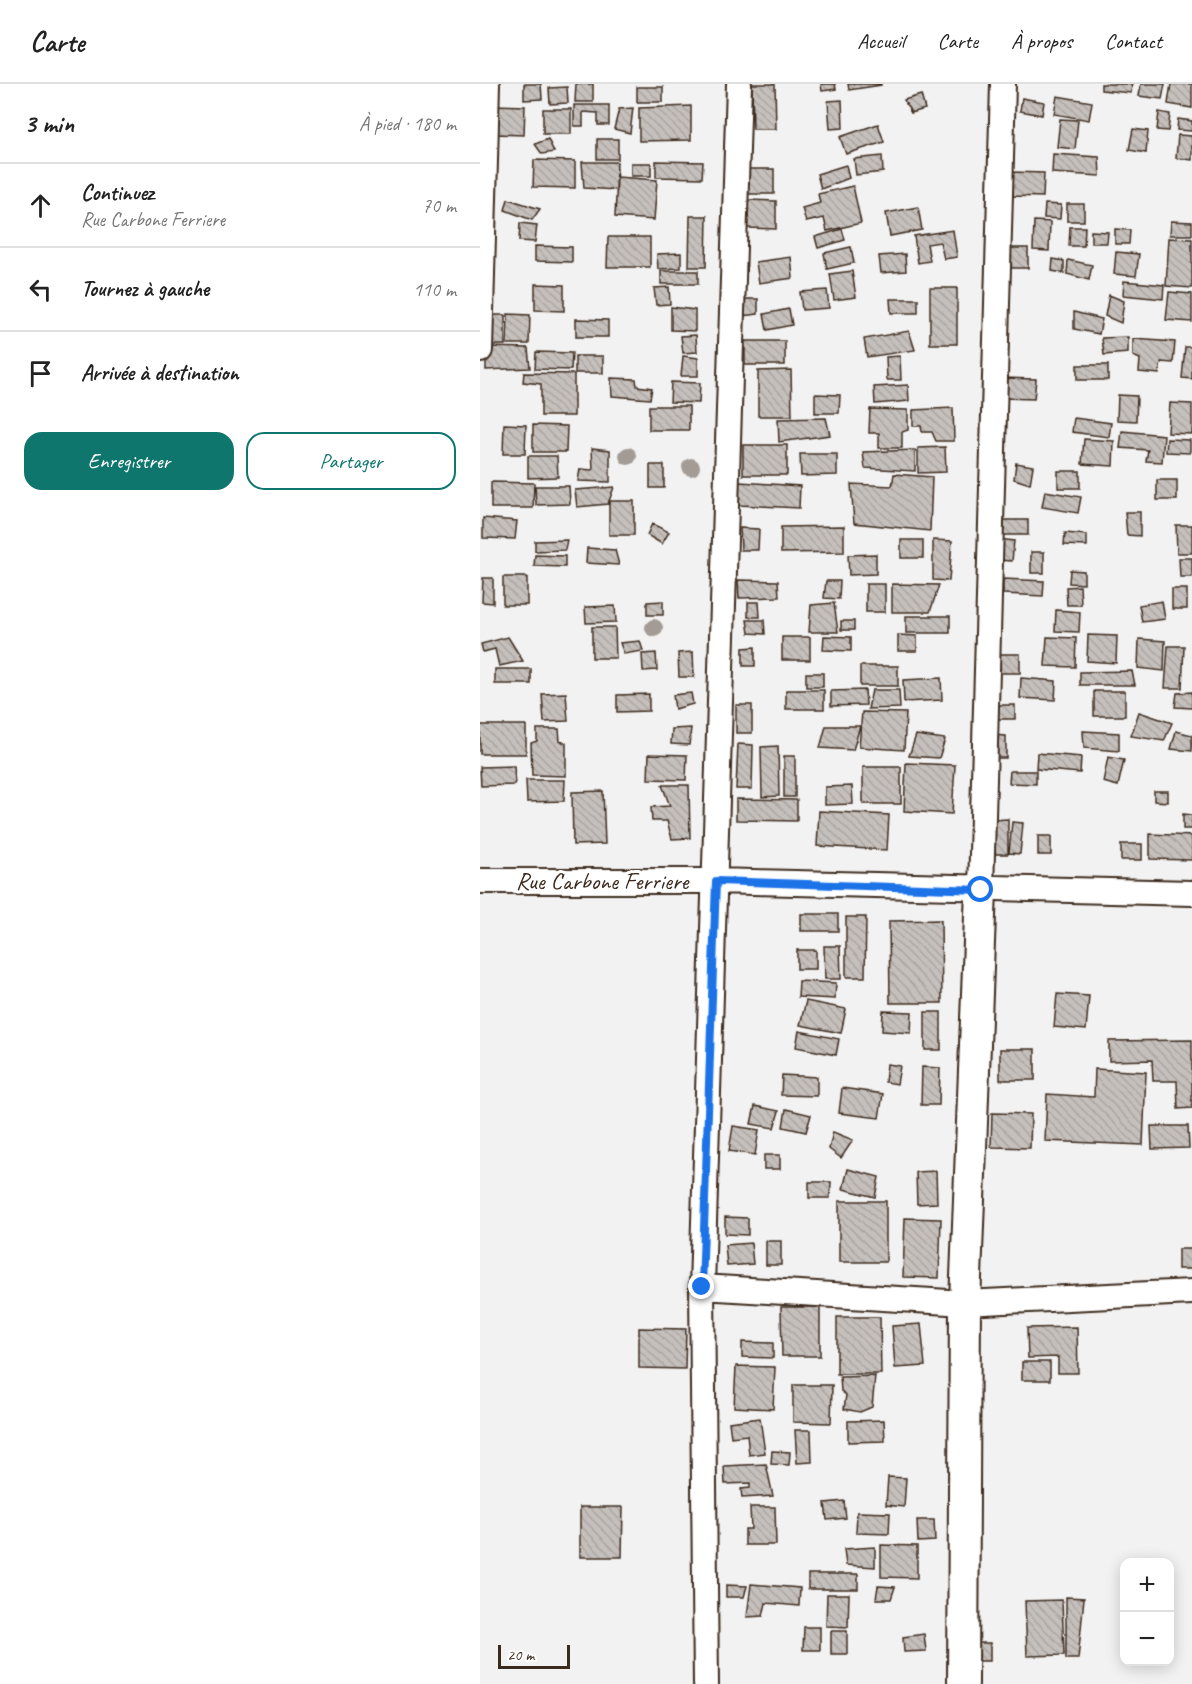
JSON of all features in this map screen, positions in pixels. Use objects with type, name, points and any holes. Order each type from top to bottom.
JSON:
[{"type":"street","points":[[480,351],[487,84]]},
{"type":"street","points":[[706,1684],[702,1287],[739,84]]},
{"type":"street","points":[[963,1684],[965,1304],[981,890],[1003,84]]},
{"type":"street","name":"Rue Carbone Ferriere","points":[[480,880],[716,881],[981,890],[1192,893]]},
{"type":"street","points":[[702,1287],[965,1304],[1192,1292]]},
{"type":"building","points":[[524,84],[541,84],[542,99],[524,100]]},
{"type":"building","points":[[576,84],[593,84],[593,102],[575,102]]},
{"type":"building","points":[[752,84],[775,84],[776,129],[753,129]]},
{"type":"building","points":[[821,84],[835,84],[836,89],[822,91]]},
{"type":"building","points":[[848,84],[881,84],[881,85],[849,90]]},
{"type":"building","points":[[1101,84],[1132,84],[1131,93],[1101,90]]},
{"type":"building","points":[[1141,84],[1165,84],[1162,99],[1139,96]]},
{"type":"building","points":[[1171,84],[1192,84],[1192,108],[1168,104]]},
{"type":"building","points":[[567,87],[568,103],[550,104],[549,88]]},
{"type":"building","points":[[637,87],[663,87],[663,102],[637,102]]},
{"type":"building","points":[[921,95],[925,109],[911,113],[904,100]]},
{"type":"building","points":[[1057,96],[1092,102],[1089,120],[1054,114]]},
{"type":"building","points":[[1022,98],[1044,102],[1042,115],[1020,111]]},
{"type":"building","points":[[842,100],[843,128],[830,129],[828,101]]},
{"type":"building","points":[[494,105],[525,106],[524,135],[493,134]]},
{"type":"building","points":[[574,105],[609,105],[609,125],[598,125],[598,113],[583,112],[583,126],[574,126]]},
{"type":"building","points":[[691,106],[691,140],[639,141],[639,108]]},
{"type":"building","points":[[633,108],[630,133],[614,129],[619,109]]},
{"type":"building","points":[[543,109],[571,109],[571,134],[543,134]]},
{"type":"building","points":[[1159,112],[1170,114],[1168,131],[1157,130]]},
{"type":"building","points":[[1060,119],[1078,120],[1075,149],[1057,147]]},
{"type":"building","points":[[1178,119],[1192,121],[1192,131],[1177,130]]},
{"type":"building","points":[[878,124],[884,142],[846,154],[840,137]]},
{"type":"building","points":[[1133,129],[1148,131],[1146,153],[1129,150]]},
{"type":"building","points":[[1178,135],[1192,136],[1192,160],[1176,158]]},
{"type":"building","points":[[548,139],[554,152],[542,154],[535,144]]},
{"type":"building","points":[[597,139],[618,139],[618,159],[597,159]]},
{"type":"building","points":[[1053,154],[1099,157],[1100,176],[1052,173]]},
{"type":"building","points":[[882,156],[883,172],[856,175],[854,159]]},
{"type":"building","points":[[534,160],[575,161],[575,188],[533,187]]},
{"type":"building","points":[[656,161],[703,162],[702,178],[656,177]]},
{"type":"building","points":[[582,162],[617,162],[616,190],[584,188]]},
{"type":"building","points":[[631,163],[651,163],[651,176],[631,176]]},
{"type":"building","points":[[846,165],[849,178],[821,189],[817,174]]},
{"type":"building","points":[[748,169],[774,169],[774,194],[748,194]]},
{"type":"building","points":[[1011,172],[1044,173],[1043,197],[1011,196]]},
{"type":"building","points":[[617,177],[657,180],[654,220],[615,217]]},
{"type":"building","points":[[853,186],[861,223],[827,231],[824,218],[806,222],[802,208],[820,203],[818,194]]},
{"type":"building","points":[[508,199],[540,209],[532,220],[505,210]]},
{"type":"building","points":[[746,200],[776,201],[776,229],[746,228]]},
{"type":"building","points":[[1045,204],[1061,205],[1060,219],[1044,218]]},
{"type":"building","points":[[1067,204],[1084,204],[1084,221],[1067,221]]},
{"type":"building","points":[[918,207],[922,230],[890,236],[886,213]]},
{"type":"building","points":[[690,216],[707,216],[706,267],[689,267]]},
{"type":"building","points":[[1034,221],[1050,222],[1049,251],[1033,250]]},
{"type":"building","points":[[1171,221],[1192,222],[1192,235],[1170,235]]},
{"type":"building","points":[[520,223],[537,225],[535,242],[519,241]]},
{"type":"building","points":[[1070,227],[1085,227],[1084,246],[1069,246]]},
{"type":"building","points":[[842,229],[845,240],[818,248],[815,237]]},
{"type":"building","points":[[1115,229],[1130,230],[1129,244],[1115,244]]},
{"type":"building","points":[[953,230],[957,257],[944,259],[940,242],[927,244],[930,261],[918,263],[914,236]]},
{"type":"building","points":[[1091,231],[1108,232],[1107,243],[1091,243]]},
{"type":"building","points":[[608,237],[650,237],[650,267],[607,267]]},
{"type":"building","points":[[1169,238],[1192,239],[1192,288],[1166,286]]},
{"type":"building","points":[[535,246],[572,247],[572,262],[535,261]]},
{"type":"building","points":[[851,247],[854,263],[827,269],[824,253]]},
{"type":"building","points":[[1006,248],[1028,248],[1028,268],[1006,268]]},
{"type":"building","points":[[1116,252],[1139,254],[1136,276],[1114,274]]},
{"type":"building","points":[[681,253],[681,268],[658,269],[657,254]]},
{"type":"building","points":[[905,254],[906,271],[881,273],[879,256]]},
{"type":"building","points":[[791,257],[793,278],[759,283],[756,262]]},
{"type":"building","points":[[1053,259],[1064,261],[1064,273],[1052,271]]},
{"type":"building","points":[[1068,260],[1092,265],[1089,280],[1067,274]]},
{"type":"building","points":[[661,271],[698,271],[698,284],[661,284]]},
{"type":"building","points":[[852,271],[856,297],[834,300],[830,274]]},
{"type":"building","points":[[1124,281],[1164,285],[1163,299],[1123,295]]},
{"type":"building","points":[[535,284],[564,285],[564,311],[535,310]]},
{"type":"building","points":[[669,287],[670,304],[656,305],[654,288]]},
{"type":"building","points":[[930,288],[957,288],[957,344],[930,344]]},
{"type":"building","points":[[827,290],[829,308],[802,310],[800,292]]},
{"type":"building","points":[[1169,292],[1192,294],[1192,322],[1166,320]]},
{"type":"building","points":[[1109,295],[1124,301],[1121,323],[1105,316]]},
{"type":"building","points":[[741,299],[758,299],[758,314],[742,316]]},
{"type":"building","points":[[890,299],[918,299],[918,313],[891,313]]},
{"type":"building","points":[[671,307],[695,310],[695,331],[671,330]]},
{"type":"building","points":[[789,309],[792,325],[767,330],[764,314]]},
{"type":"building","points":[[1074,312],[1102,319],[1099,334],[1074,329]]},
{"type":"building","points":[[508,314],[530,315],[529,344],[507,344]]},
{"type":"building","points":[[489,315],[505,315],[505,345],[489,345]]},
{"type":"building","points":[[576,319],[608,320],[608,337],[576,337]]},
{"type":"building","points":[[909,331],[915,350],[867,357],[864,339]]},
{"type":"building","points":[[696,335],[697,352],[683,353],[681,336]]},
{"type":"building","points":[[1128,337],[1128,353],[1104,355],[1102,338]]},
{"type":"building","points":[[1133,339],[1175,342],[1173,363],[1161,362],[1159,374],[1139,372],[1140,359],[1133,356]]},
{"type":"building","points":[[745,341],[785,341],[785,365],[745,365]]},
{"type":"building","points":[[486,347],[528,348],[530,368],[486,370]]},
{"type":"building","points":[[1185,347],[1192,347],[1192,379],[1182,378]]},
{"type":"building","points":[[536,352],[572,353],[571,370],[535,369]]},
{"type":"building","points":[[575,356],[603,356],[603,373],[575,373]]},
{"type":"building","points":[[683,356],[698,358],[698,376],[681,376]]},
{"type":"building","points":[[900,356],[901,380],[887,380],[886,357]]},
{"type":"building","points":[[1077,365],[1108,365],[1108,380],[1077,380]]},
{"type":"building","points":[[791,370],[792,416],[758,416],[758,371]]},
{"type":"building","points":[[524,373],[574,374],[574,416],[541,416],[541,384],[523,382]]},
{"type":"building","points":[[611,378],[636,379],[637,386],[652,388],[650,399],[612,396]]},
{"type":"building","points":[[1005,378],[1036,379],[1034,399],[1004,398]]},
{"type":"building","points":[[671,382],[700,383],[699,403],[670,402]]},
{"type":"building","points":[[908,385],[909,401],[875,404],[874,387]]},
{"type":"building","points":[[815,394],[840,395],[839,413],[815,413]]},
{"type":"building","points":[[1118,395],[1137,396],[1136,421],[1117,420]]},
{"type":"building","points":[[1170,403],[1192,404],[1192,434],[1168,433]]},
{"type":"building","points":[[649,406],[689,406],[689,430],[649,430]]},
{"type":"building","points":[[953,408],[954,441],[936,441],[932,432],[922,432],[921,426],[913,426],[913,410]]},
{"type":"building","points":[[870,409],[908,410],[908,430],[902,432],[902,448],[879,448],[879,433],[869,433]]},
{"type":"building","points":[[826,418],[830,435],[779,442],[778,419]]},
{"type":"building","points":[[1074,418],[1111,423],[1109,437],[1072,432]]},
{"type":"building","points":[[504,424],[526,425],[525,454],[503,454]]},
{"type":"building","points":[[533,425],[567,426],[566,452],[533,452]]},
{"type":"building","points":[[1122,431],[1164,435],[1162,462],[1146,461],[1148,450],[1120,448]]},
{"type":"building","points":[[1084,439],[1114,441],[1113,466],[1082,464]]},
{"type":"building","points":[[1167,439],[1190,440],[1190,453],[1166,452]]},
{"type":"building","points":[[743,445],[787,445],[787,475],[743,475]]},
{"type":"building","points":[[945,447],[946,472],[918,473],[918,448]]},
{"type":"building","points":[[592,448],[610,450],[610,482],[578,481],[580,469],[593,470]]},
{"type":"building","points":[[915,450],[915,471],[865,468],[863,452]]},
{"type":"building","points":[[800,454],[837,454],[837,475],[801,476]]},
{"type":"building","points":[[528,456],[557,456],[558,477],[528,478]]},
{"type":"building","points":[[1016,463],[1033,466],[1030,484],[1014,479]]},
{"type":"building","points":[[650,465],[664,465],[664,488],[650,488]]},
{"type":"building","points":[[1058,471],[1080,471],[1080,488],[1058,488]]},
{"type":"building","points":[[894,474],[932,477],[930,531],[854,523],[851,484],[892,486]]},
{"type":"building","points":[[1157,480],[1177,480],[1177,500],[1157,500]]},
{"type":"building","points":[[491,482],[534,483],[533,508],[491,508]]},
{"type":"building","points":[[739,482],[800,486],[799,508],[738,505]]},
{"type":"building","points":[[535,486],[569,486],[570,504],[536,505]]},
{"type":"building","points":[[614,487],[608,504],[577,507],[575,490]]},
{"type":"building","points":[[1045,491],[1081,497],[1078,513],[1042,507]]},
{"type":"building","points":[[609,501],[634,501],[634,535],[609,535]]},
{"type":"building","points":[[1125,512],[1140,512],[1140,536],[1127,535]]},
{"type":"building","points":[[483,518],[517,521],[515,539],[483,538]]},
{"type":"building","points":[[1001,520],[1028,520],[1028,535],[1001,535]]},
{"type":"building","points":[[652,524],[669,532],[662,544],[647,535]]},
{"type":"building","points":[[1176,525],[1192,525],[1192,553],[1177,553]]},
{"type":"building","points":[[844,526],[844,552],[781,553],[781,527]]},
{"type":"building","points":[[740,528],[759,529],[758,550],[741,550]]},
{"type":"building","points":[[1065,533],[1087,535],[1087,546],[1064,545]]},
{"type":"building","points":[[998,539],[1014,541],[1012,561],[997,560]]},
{"type":"building","points":[[567,540],[565,550],[535,551],[535,541]]},
{"type":"building","points":[[901,540],[923,540],[923,558],[901,558]]},
{"type":"building","points":[[933,540],[952,541],[949,581],[933,580]]},
{"type":"building","points":[[587,548],[615,550],[619,565],[586,563]]},
{"type":"building","points":[[1031,552],[1044,552],[1044,573],[1031,573]]},
{"type":"building","points":[[876,554],[876,574],[849,575],[848,555]]},
{"type":"building","points":[[535,555],[565,556],[565,567],[534,566]]},
{"type":"building","points":[[1179,558],[1192,558],[1192,577],[1180,577]]},
{"type":"building","points":[[1070,570],[1084,571],[1084,584],[1069,583]]},
{"type":"building","points":[[503,577],[527,577],[527,605],[503,605]]},
{"type":"building","points":[[483,578],[493,578],[493,603],[482,602]]},
{"type":"building","points":[[1003,579],[1044,581],[1043,596],[1003,594]]},
{"type":"building","points":[[738,580],[778,581],[779,597],[739,598]]},
{"type":"building","points":[[826,581],[840,581],[839,599],[824,598]]},
{"type":"building","points":[[866,584],[885,584],[885,612],[866,612]]},
{"type":"building","points":[[892,584],[939,585],[930,612],[892,612]]},
{"type":"building","points":[[1080,586],[1081,605],[1067,605],[1066,587]]},
{"type":"building","points":[[1172,589],[1187,589],[1187,609],[1172,609]]},
{"type":"building","points":[[663,601],[663,615],[647,615],[647,602]]},
{"type":"building","points":[[1162,601],[1165,619],[1142,622],[1139,605]]},
{"type":"building","points":[[748,602],[759,602],[760,617],[748,617]]},
{"type":"building","points":[[834,603],[838,632],[809,632],[811,605]]},
{"type":"building","points":[[615,606],[616,622],[586,623],[585,607]]},
{"type":"building","points":[[1056,610],[1080,612],[1079,632],[1055,631]]},
{"type":"building","points":[[906,616],[950,616],[950,633],[906,633]]},
{"type":"building","points":[[747,620],[764,620],[765,634],[749,633]]},
{"type":"building","points":[[841,621],[854,621],[854,630],[841,630]]},
{"type":"building","points":[[592,627],[615,627],[616,658],[592,658]]},
{"type":"building","points":[[898,635],[917,636],[917,651],[898,651]]},
{"type":"building","points":[[1088,635],[1117,636],[1116,663],[1087,661]]},
{"type":"building","points":[[824,636],[851,637],[851,651],[823,650]]},
{"type":"building","points":[[508,637],[523,661],[499,666],[495,649],[483,652],[481,644]]},
{"type":"building","points":[[782,637],[810,637],[810,660],[782,660]]},
{"type":"building","points":[[1047,637],[1076,638],[1075,667],[1045,666]]},
{"type":"building","points":[[1139,639],[1165,641],[1164,671],[1138,668]]},
{"type":"building","points":[[640,641],[643,651],[624,654],[620,643]]},
{"type":"building","points":[[1168,646],[1184,646],[1182,688],[1165,688]]},
{"type":"building","points":[[755,647],[755,666],[743,666],[743,648]]},
{"type":"building","points":[[693,652],[694,677],[679,677],[678,653]]},
{"type":"building","points":[[656,653],[657,670],[643,671],[642,654]]},
{"type":"building","points":[[993,654],[1020,654],[1020,673],[993,673]]},
{"type":"building","points":[[860,666],[898,666],[898,686],[860,686]]},
{"type":"building","points":[[495,669],[531,669],[531,684],[495,684]]},
{"type":"building","points":[[1132,671],[1135,685],[1080,685],[1080,672]]},
{"type":"building","points":[[806,673],[823,673],[823,687],[806,687]]},
{"type":"building","points":[[941,678],[942,700],[904,702],[903,680]]},
{"type":"building","points":[[1021,678],[1056,681],[1055,700],[1020,698]]},
{"type":"building","points":[[786,690],[824,690],[824,709],[786,709]]},
{"type":"building","points":[[865,690],[866,705],[831,706],[831,691]]},
{"type":"building","points":[[872,690],[899,690],[900,708],[868,709]]},
{"type":"building","points":[[1094,691],[1125,691],[1125,716],[1094,716]]},
{"type":"building","points":[[1192,692],[1192,708],[1175,707],[1177,693]]},
{"type":"building","points":[[566,693],[568,721],[544,722],[542,694]]},
{"type":"building","points":[[691,693],[693,704],[675,709],[673,695]]},
{"type":"building","points":[[649,694],[649,711],[617,712],[617,695]]},
{"type":"building","points":[[736,705],[752,705],[752,733],[736,733]]},
{"type":"building","points":[[994,705],[1015,705],[1015,719],[994,719]]},
{"type":"building","points":[[862,712],[906,713],[904,750],[859,747]]},
{"type":"building","points":[[1139,712],[1172,723],[1164,741],[1131,736]]},
{"type":"building","points":[[480,725],[526,725],[526,754],[480,754]]},
{"type":"building","points":[[826,726],[860,726],[853,750],[820,748]]},
{"type":"building","points":[[691,728],[689,745],[671,744],[672,729]]},
{"type":"building","points":[[537,729],[559,729],[560,741],[566,743],[566,776],[532,775],[531,743],[537,741]]},
{"type":"building","points":[[1083,731],[1119,733],[1119,751],[1084,748]]},
{"type":"building","points":[[1176,731],[1192,735],[1192,751],[1171,749]]},
{"type":"building","points":[[916,735],[945,739],[939,758],[909,756]]},
{"type":"building","points":[[991,735],[1006,736],[1006,758],[990,758]]},
{"type":"building","points":[[738,744],[753,745],[752,789],[736,789]]},
{"type":"building","points":[[778,746],[779,796],[762,797],[761,747]]},
{"type":"building","points":[[1037,753],[1081,757],[1080,773],[1036,769]]},
{"type":"building","points":[[649,754],[687,755],[686,780],[648,779]]},
{"type":"building","points":[[784,756],[795,756],[795,797],[784,797]]},
{"type":"building","points":[[1108,757],[1124,760],[1118,786],[1103,782]]},
{"type":"building","points":[[906,763],[955,765],[952,814],[904,811]]},
{"type":"building","points":[[514,766],[515,785],[481,786],[480,767]]},
{"type":"building","points":[[863,767],[901,767],[901,804],[863,804]]},
{"type":"building","points":[[1010,771],[1036,771],[1036,784],[1009,783]]},
{"type":"building","points":[[526,780],[565,780],[564,801],[527,802]]},
{"type":"building","points":[[662,785],[689,785],[690,838],[672,839],[667,821],[652,821],[651,807],[670,806]]},
{"type":"building","points":[[852,786],[853,804],[825,805],[825,787]]},
{"type":"building","points":[[603,791],[605,844],[573,845],[572,792]]},
{"type":"building","points":[[1154,791],[1168,791],[1168,802],[1154,801]]},
{"type":"building","points":[[736,799],[797,800],[797,821],[736,820]]},
{"type":"building","points":[[819,811],[889,815],[887,850],[817,846]]},
{"type":"building","points":[[1183,814],[1192,815],[1192,829],[1183,829]]},
{"type":"building","points":[[1008,819],[1008,854],[990,854],[990,820]]},
{"type":"building","points":[[1012,822],[1023,823],[1020,854],[1009,853]]},
{"type":"building","points":[[1150,834],[1192,836],[1192,860],[1150,859]]},
{"type":"building","points":[[1038,836],[1051,836],[1051,855],[1038,855]]},
{"type":"building","points":[[1121,844],[1142,844],[1142,860],[1121,860]]},
{"type":"building","points":[[801,914],[838,914],[838,931],[801,931]]},
{"type":"building","points":[[846,917],[866,917],[865,977],[846,977]]},
{"type":"building","points":[[941,920],[942,1003],[890,1003],[889,921]]},
{"type":"building","points":[[824,946],[840,946],[841,979],[825,979]]},
{"type":"building","points":[[797,950],[816,950],[816,969],[797,969]]},
{"type":"building","points":[[799,981],[836,983],[835,999],[798,997]]},
{"type":"building","points":[[1057,994],[1089,996],[1086,1030],[1054,1027]]},
{"type":"building","points":[[806,1001],[846,1009],[841,1033],[800,1025]]},
{"type":"building","points":[[883,1011],[912,1012],[911,1033],[882,1031]]},
{"type":"building","points":[[925,1012],[941,1012],[941,1050],[925,1050]]},
{"type":"building","points":[[799,1031],[839,1039],[836,1055],[796,1047]]},
{"type":"building","points":[[1192,1040],[1192,1108],[1178,1109],[1177,1081],[1153,1081],[1152,1060],[1109,1061],[1109,1041]]},
{"type":"building","points":[[1000,1049],[1035,1049],[1035,1080],[1000,1080]]},
{"type":"building","points":[[887,1064],[900,1066],[897,1084],[885,1082]]},
{"type":"building","points":[[922,1067],[940,1068],[939,1105],[921,1105]]},
{"type":"building","points":[[1095,1069],[1146,1072],[1143,1145],[1045,1141],[1047,1094],[1094,1097]]},
{"type":"building","points":[[782,1075],[817,1077],[817,1096],[781,1095]]},
{"type":"building","points":[[842,1088],[883,1094],[879,1118],[839,1113]]},
{"type":"building","points":[[755,1106],[779,1111],[774,1128],[751,1124]]},
{"type":"building","points":[[786,1109],[811,1115],[806,1132],[783,1127]]},
{"type":"building","points":[[992,1113],[1031,1114],[1030,1148],[991,1147]]},
{"type":"building","points":[[733,1126],[759,1130],[755,1155],[729,1151]]},
{"type":"building","points":[[1151,1126],[1188,1126],[1189,1148],[1152,1149]]},
{"type":"building","points":[[833,1132],[853,1140],[841,1158],[829,1149]]},
{"type":"building","points":[[764,1155],[780,1155],[780,1169],[764,1169]]},
{"type":"building","points":[[848,1169],[879,1177],[875,1197],[843,1189]]},
{"type":"building","points":[[936,1171],[937,1203],[917,1204],[916,1172]]},
{"type":"building","points":[[809,1182],[831,1182],[830,1198],[809,1198]]},
{"type":"building","points":[[839,1201],[886,1201],[886,1262],[839,1262]]},
{"type":"building","points":[[725,1217],[748,1218],[748,1235],[725,1234]]},
{"type":"building","points":[[905,1218],[941,1219],[939,1278],[903,1277]]},
{"type":"building","points":[[766,1241],[781,1241],[781,1265],[766,1265]]},
{"type":"building","points":[[751,1243],[753,1264],[727,1266],[725,1245]]},
{"type":"building","points":[[1178,1249],[1192,1249],[1192,1269],[1178,1269]]},
{"type":"building","points":[[781,1307],[820,1307],[820,1356],[782,1356]]},
{"type":"building","points":[[837,1317],[880,1317],[881,1374],[837,1374]]},
{"type":"building","points":[[921,1324],[925,1366],[895,1368],[892,1326]]},
{"type":"building","points":[[1077,1327],[1078,1373],[1058,1373],[1058,1357],[1028,1358],[1027,1328]]},
{"type":"building","points":[[639,1328],[686,1329],[685,1369],[639,1368]]},
{"type":"building","points":[[742,1342],[773,1343],[773,1358],[742,1357]]},
{"type":"building","points":[[1022,1362],[1050,1362],[1050,1380],[1022,1380]]},
{"type":"building","points":[[736,1366],[775,1367],[773,1409],[734,1407]]},
{"type":"building","points":[[875,1376],[872,1407],[860,1412],[844,1409],[846,1395],[841,1391],[840,1377]]},
{"type":"building","points":[[793,1385],[832,1385],[831,1423],[793,1422]]},
{"type":"building","points":[[760,1418],[765,1453],[749,1455],[747,1435],[731,1437],[729,1422]]},
{"type":"building","points":[[884,1420],[885,1441],[848,1442],[848,1421]]},
{"type":"building","points":[[795,1430],[811,1430],[812,1462],[797,1463]]},
{"type":"building","points":[[772,1451],[790,1452],[789,1465],[771,1464]]},
{"type":"building","points":[[766,1464],[773,1496],[742,1498],[741,1489],[750,1488],[750,1483],[725,1484],[724,1466]]},
{"type":"building","points":[[888,1477],[906,1478],[904,1507],[886,1505]]},
{"type":"building","points":[[844,1501],[846,1518],[827,1520],[825,1503]]},
{"type":"building","points":[[580,1507],[623,1507],[622,1557],[580,1557]]},
{"type":"building","points":[[750,1507],[775,1507],[776,1545],[745,1545],[745,1529],[751,1529]]},
{"type":"building","points":[[857,1512],[890,1513],[889,1534],[856,1533]]},
{"type":"building","points":[[917,1520],[934,1520],[935,1541],[918,1542]]},
{"type":"building","points":[[881,1545],[917,1546],[917,1578],[881,1577]]},
{"type":"building","points":[[875,1547],[875,1567],[846,1565],[844,1549]]},
{"type":"building","points":[[808,1574],[858,1574],[858,1589],[808,1589]]},
{"type":"building","points":[[751,1584],[800,1588],[799,1606],[766,1603],[763,1616],[747,1617]]},
{"type":"building","points":[[726,1585],[747,1586],[744,1597],[726,1597]]},
{"type":"building","points":[[878,1586],[895,1587],[891,1599],[876,1599]]},
{"type":"building","points":[[827,1594],[849,1594],[848,1627],[826,1626]]},
{"type":"building","points":[[1066,1597],[1084,1598],[1078,1659],[1066,1659]]},
{"type":"building","points":[[1062,1600],[1064,1655],[1027,1656],[1025,1601]]},
{"type":"building","points":[[804,1627],[820,1627],[820,1650],[803,1650]]},
{"type":"building","points":[[831,1631],[847,1631],[847,1654],[831,1654]]},
{"type":"building","points":[[924,1634],[926,1651],[904,1652],[903,1637]]},
{"type":"building","points":[[974,1643],[990,1643],[990,1661],[974,1661]]},
{"type":"route","points":[[702,1287],[716,881],[981,890]]}]
